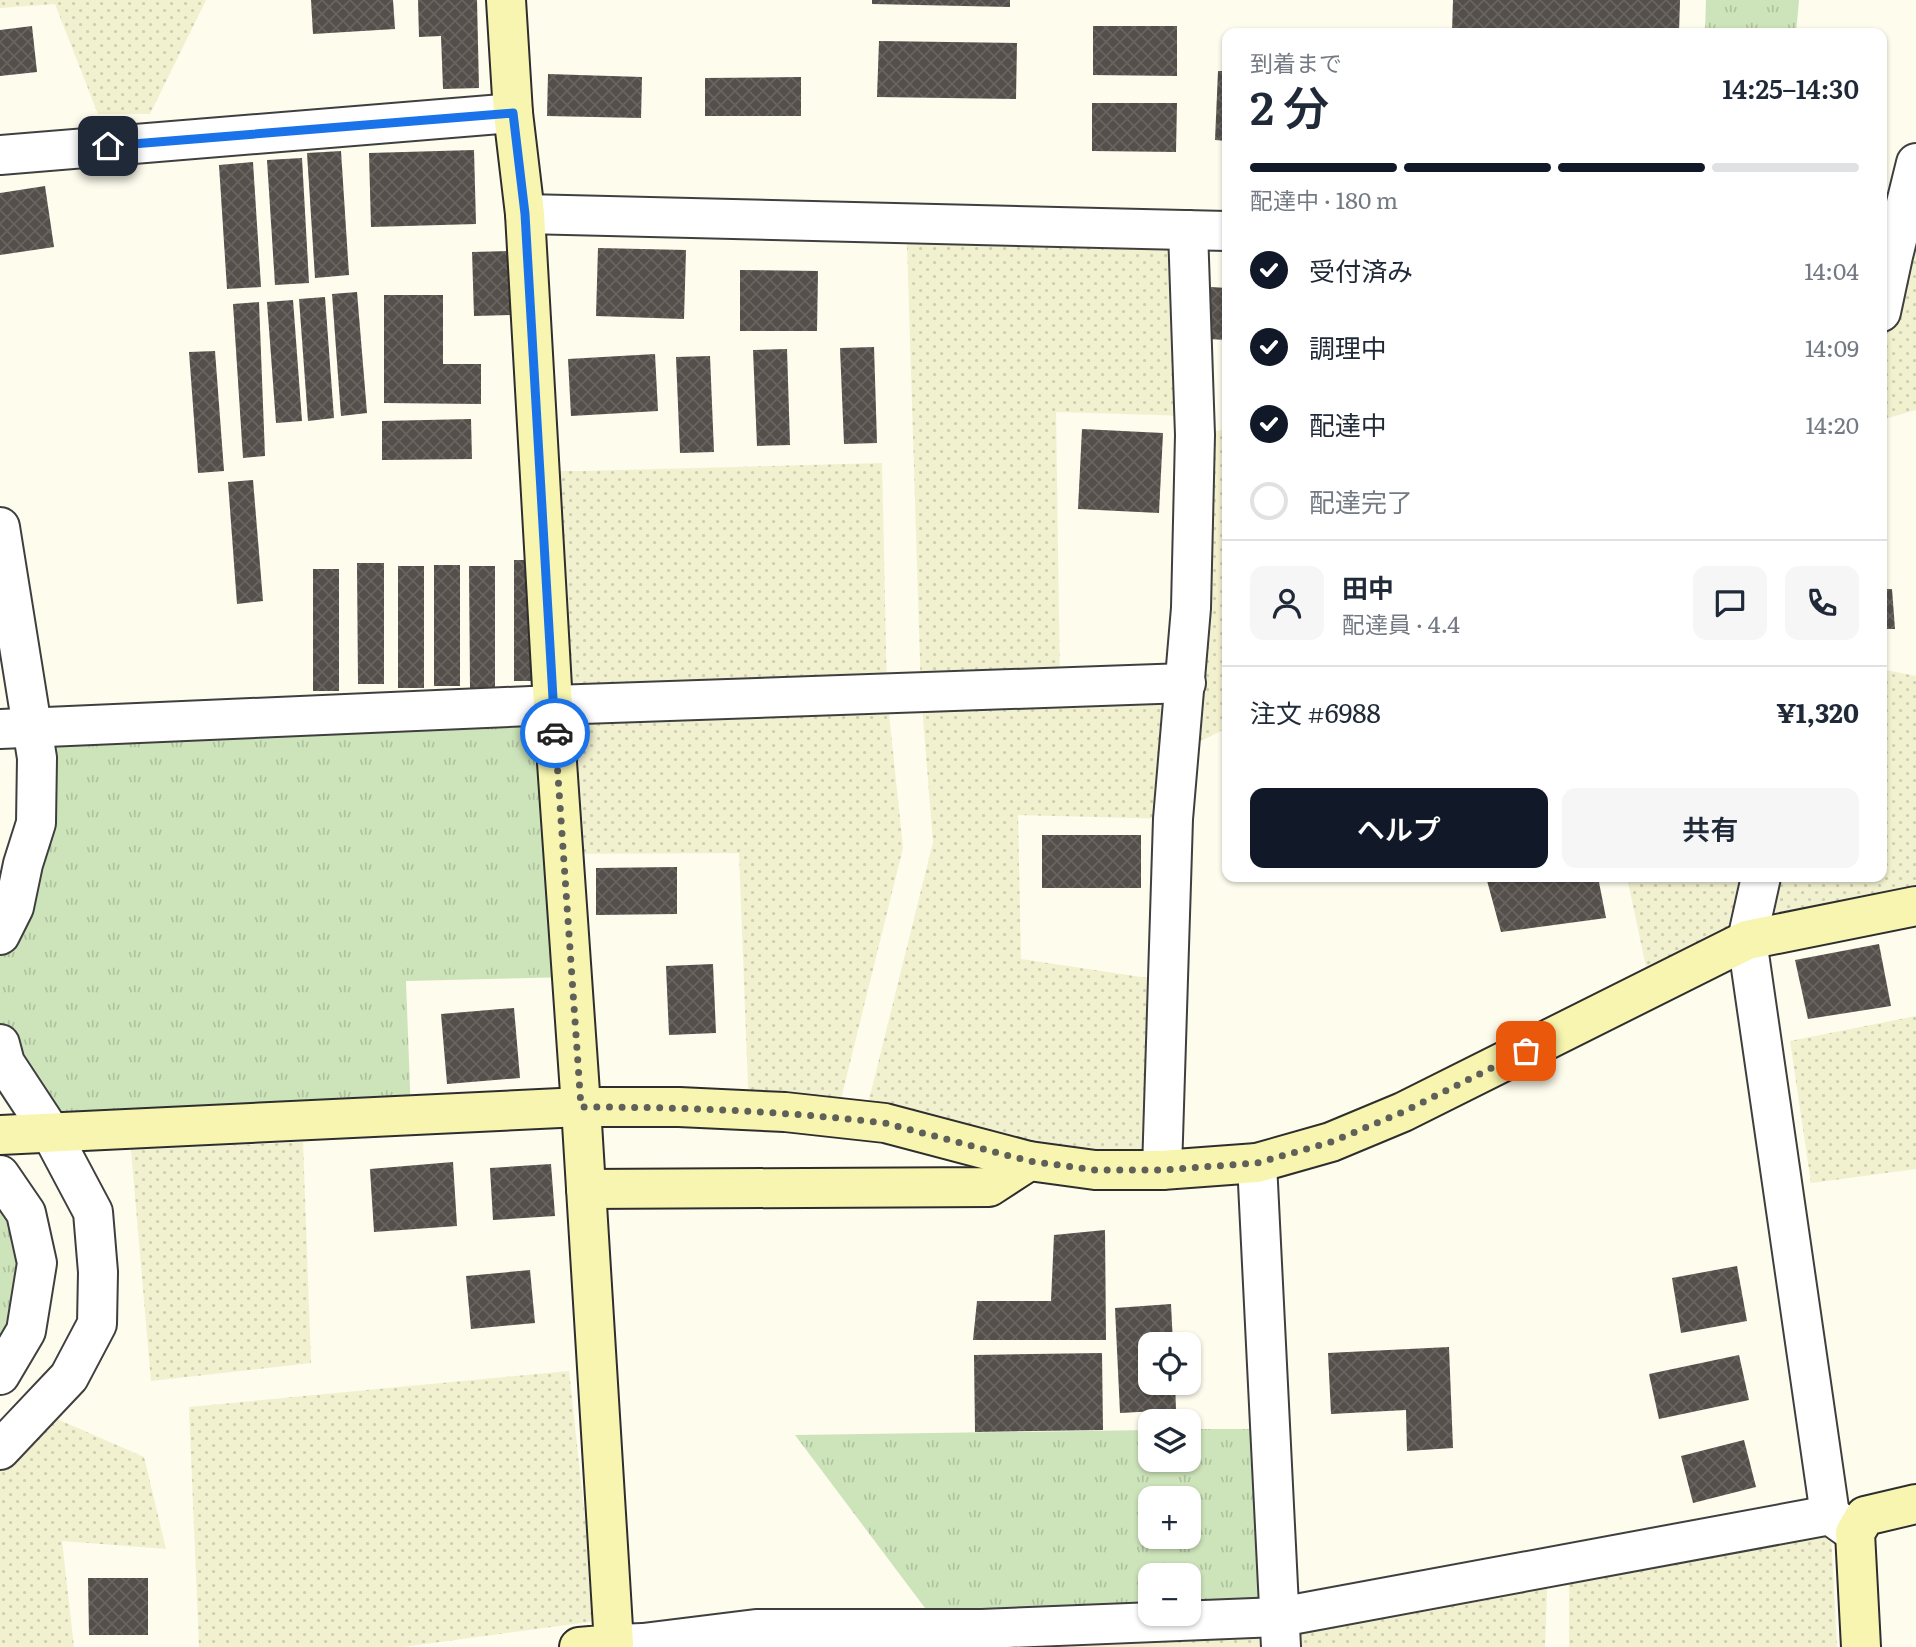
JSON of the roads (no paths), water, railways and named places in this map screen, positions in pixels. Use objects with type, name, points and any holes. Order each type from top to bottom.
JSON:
[{"type":"street","points":[[506,0],[513,113],[525,214],[553,705],[586,1189],[603,1646],[756,1629],[1280,1632],[1843,1524],[1916,1504]]},
{"type":"street","points":[[0,155],[513,113]]},
{"type":"street","points":[[1887,291],[1916,163]]},
{"type":"street","points":[[525,214],[1222,231]]},
{"type":"street","points":[[1162,1170],[1173,819],[1191,608],[1195,435],[1188,230]]},
{"type":"street","points":[[0,527],[16,728],[37,758],[36,823],[23,863],[14,907],[0,935]]},
{"type":"street","points":[[16,728],[553,705],[1186,683]]},
{"type":"street","points":[[1760,882],[1747,940],[1861,1647]]},
{"type":"street","points":[[0,1135],[581,1107],[679,1107],[785,1112],[885,1123],[1029,1161],[1095,1170],[1162,1170],[1257,1163],[1331,1142],[1403,1112],[1747,940],[1916,906]]},
{"type":"street","points":[[0,1044],[5,1063],[51,1133],[93,1212],[98,1272],[97,1325],[69,1377],[0,1450]]},
{"type":"street","points":[[586,1189],[989,1187],[1029,1161]]},
{"type":"street","points":[[1257,1163],[1280,1632]]},
{"type":"street","points":[[0,1175],[26,1213],[37,1263],[26,1331],[0,1375]]}]
